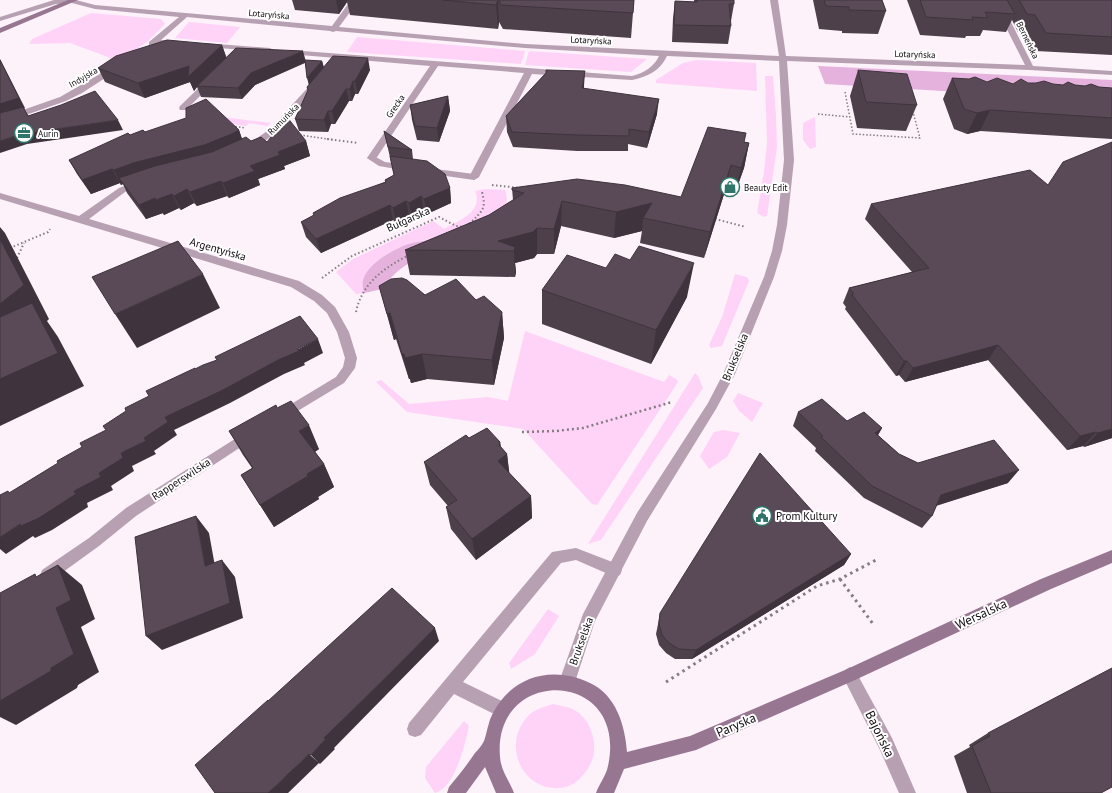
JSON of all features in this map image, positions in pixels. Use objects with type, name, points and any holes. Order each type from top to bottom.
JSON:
[{"type":"street","points":[[333,30],[355,0]]},
{"type":"street","name":"Brukselska","points":[[567,682],[588,619],[642,517],[712,406],[729,374],[769,277],[777,251],[782,225],[789,160],[783,58],[774,0]]},
{"type":"street","points":[[0,31],[73,1]]},
{"type":"street","points":[[0,20],[45,4],[73,1]]},
{"type":"street","name":"Lotaryńska","points":[[73,1],[95,7],[184,16],[525,46],[664,54],[1030,68],[1112,73]]},
{"type":"street","points":[[987,2],[1001,5]]},
{"type":"street","name":"Berneńska","points":[[1001,5],[1030,68]]},
{"type":"street","points":[[0,40],[29,27],[43,14]]},
{"type":"street","points":[[145,49],[156,42],[184,16]]},
{"type":"street","points":[[156,42],[192,44],[241,51],[340,56],[529,71],[639,77],[651,72],[662,60],[664,54]]},
{"type":"street","points":[[331,67],[340,56]]},
{"type":"street","name":"Indyjska","points":[[0,120],[63,99],[80,91],[124,64]]},
{"type":"street","name":"Grecka","points":[[374,154],[435,64]]},
{"type":"street","points":[[374,154],[382,164],[474,177],[529,71]]},
{"type":"street","points":[[183,108],[216,76]]},
{"type":"street","name":"Rumuńska","points":[[239,153],[273,131],[322,77]]},
{"type":"street","points":[[81,220],[122,190],[152,180]]},
{"type":"street","name":"Argentyńska","points":[[0,196],[295,284],[318,298],[331,310],[343,332],[350,353],[349,368],[340,380],[272,421]]},
{"type":"street","name":"Rapperswilska","points":[[34,582],[55,571],[131,512],[258,429]]},
{"type":"street","points":[[415,729],[557,557],[576,554],[615,570]]},
{"type":"street","name":"Wersalska","points":[[850,675],[1038,587],[1112,556]]},
{"type":"street","name":"Paryska","points":[[618,762],[690,744],[850,675]]},
{"type":"street","name":"Bajońska","points":[[850,675],[886,744],[908,793]]},
{"type":"street","points":[[506,793],[501,787],[492,767],[491,745],[494,726],[502,710],[516,695],[531,685],[549,681],[567,682],[586,689],[602,702],[613,720],[619,740],[618,762],[611,784],[604,793]]},
{"type":"street","points":[[452,685],[502,710]]},
{"type":"street","points":[[455,793],[491,745]]},
{"type":"path","points":[[845,92],[853,134],[920,138],[912,110]]},
{"type":"path","points":[[818,114],[850,117]]},
{"type":"path","points":[[229,126],[244,128],[249,127]]},
{"type":"path","points":[[273,131],[364,144],[374,154]]},
{"type":"path","points":[[485,184],[522,188]]},
{"type":"path","points":[[462,231],[481,212],[485,202],[480,188]]},
{"type":"path","name":"Bułgarska","points":[[317,282],[352,256],[439,217],[456,226],[466,227]]},
{"type":"path","points":[[715,219],[746,226]]},
{"type":"path","points":[[6,250],[48,232],[50,223]]},
{"type":"path","points":[[17,258],[24,242]]},
{"type":"path","points":[[356,312],[357,301],[375,276],[388,266],[413,253]]},
{"type":"path","points":[[522,432],[556,431],[583,428],[672,402]]},
{"type":"path","points":[[666,682],[817,586],[840,578],[876,560]]},
{"type":"path","points":[[840,578],[873,624]]},
{"type":"shaded area","points":[[91,13],[161,19],[165,24],[147,42],[119,61],[70,43],[29,44],[32,39]]},
{"type":"shaded area","points":[[189,22],[240,27],[227,43],[175,38]]},
{"type":"shaded area","points":[[357,37],[525,51],[521,64],[347,52]]},
{"type":"shaded area","points":[[529,51],[647,59],[631,72],[525,65]]},
{"type":"shaded area","points":[[697,60],[756,63],[757,91],[656,83],[656,80],[683,63]]},
{"type":"shaded area","points":[[818,66],[1112,80],[1112,101],[825,84]]},
{"type":"shaded area","points":[[765,76],[773,76],[777,147],[767,216],[764,217],[757,213],[764,172],[767,142]]},
{"type":"shaded area","points":[[223,117],[271,123],[267,126],[249,123],[246,126],[191,118]]},
{"type":"shaded area","points":[[815,117],[816,147],[810,149],[803,140],[803,123]]},
{"type":"shaded area","points":[[485,189],[505,190],[507,202],[503,214],[417,242],[363,284],[364,293],[356,294],[336,272],[353,259],[433,221],[444,229],[456,223],[468,215],[476,205],[477,198],[475,191]]},
{"type":"shaded area","points":[[433,238],[427,254],[397,271],[389,280],[392,287],[364,293],[363,282],[366,274],[369,269],[379,260],[403,246]]},
{"type":"shaded area","points":[[735,274],[747,277],[749,281],[722,346],[711,348],[709,345],[722,317]]},
{"type":"shaded area","points":[[525,331],[664,382],[669,375],[678,382],[597,505],[592,504],[523,429],[407,412],[376,382],[381,380],[409,404],[488,397],[508,401]]},
{"type":"shaded area","points":[[695,373],[698,376],[703,388],[601,540],[588,544]]},
{"type":"shaded area","points":[[738,393],[763,403],[752,422],[739,411],[733,401]]},
{"type":"shaded area","points":[[723,430],[740,433],[727,457],[709,469],[700,456],[714,432]]},
{"type":"shaded area","points":[[548,609],[559,616],[535,654],[511,669],[509,663]]},
{"type":"shaded area","points":[[553,704],[570,708],[579,713],[584,718],[591,730],[594,744],[593,758],[585,773],[570,786],[560,788],[546,787],[535,782],[526,774],[519,763],[516,751],[517,739],[521,726],[529,715],[537,710]]},
{"type":"shaded area","points":[[464,721],[469,726],[458,764],[448,783],[435,793],[425,778],[426,767]]},
{"type":"building","points":[[443,0],[498,0],[496,5]]},
{"type":"building","points":[[499,0],[634,0],[633,13],[501,5]]},
{"type":"building","points":[[697,0],[734,0],[734,4],[729,4],[731,26],[674,25],[675,1],[697,2]]},
{"type":"building","points":[[824,0],[882,0],[886,11],[849,10],[849,7],[826,6]]},
{"type":"building","points":[[920,0],[1007,0],[1015,14],[985,12],[988,18],[972,17],[973,20],[926,17]]},
{"type":"building","points":[[1019,0],[1112,0],[1112,37],[1046,33],[1035,15],[1027,14]]},
{"type":"building","points":[[167,40],[222,45],[188,77],[189,66],[138,83],[98,68],[116,56]]},
{"type":"building","points":[[236,48],[303,51],[251,73],[238,88],[197,86]]},
{"type":"building","points":[[333,56],[368,58],[355,81],[353,81],[350,89],[346,89],[332,111],[328,111],[324,120],[295,119],[308,90],[307,87]]},
{"type":"building","points":[[0,60],[19,98],[0,104]]},
{"type":"building","points":[[305,60],[322,61],[307,78]]},
{"type":"building","points":[[546,70],[585,71],[582,88],[659,99],[649,132],[629,129],[629,136],[512,132],[506,116],[546,73]]},
{"type":"building","points":[[858,70],[907,74],[917,105],[866,102]]},
{"type":"building","points":[[975,77],[987,82],[997,78],[1013,84],[1021,79],[1028,83],[1044,81],[1063,85],[1068,82],[1075,85],[1085,86],[1091,84],[1099,87],[1112,88],[1112,118],[990,110],[977,113],[964,109],[952,78],[969,79]]},
{"type":"building","points":[[95,91],[118,120],[21,134],[0,141],[0,113],[23,107],[28,116],[61,105]]},
{"type":"building","points":[[448,96],[437,128],[415,126],[410,105]]},
{"type":"building","points":[[206,99],[239,130],[204,145],[133,163],[114,170],[112,169],[82,180],[69,160],[128,133],[130,135],[143,130],[145,132],[186,118],[186,108]]},
{"type":"building","points":[[287,117],[306,141],[278,152],[280,155],[250,166],[255,171],[223,183],[221,181],[190,192],[187,189],[174,196],[172,194],[156,200],[155,198],[139,205],[119,178],[155,166],[212,152],[246,137],[251,141],[261,137],[267,142]]},
{"type":"building","points":[[708,127],[746,133],[744,142],[749,143],[741,168],[731,165],[710,232],[643,218],[652,203],[616,212],[562,201],[554,229],[537,228],[533,232],[498,241],[515,247],[514,251],[405,250],[489,215],[524,193],[512,190],[512,188],[577,179],[625,185],[681,197]]},
{"type":"building","points":[[384,131],[412,150],[388,147]]},
{"type":"building","points":[[1112,142],[1112,429],[1080,436],[998,345],[913,368],[907,361],[904,361],[852,295],[854,294],[849,288],[929,268],[871,204],[1030,170],[1048,185],[1063,162]]},
{"type":"building","points":[[390,156],[427,161],[445,174],[450,188],[424,199],[421,196],[409,203],[406,201],[393,208],[390,205],[316,239],[301,222],[314,215],[313,213],[340,198],[386,182],[385,180],[394,175]]},
{"type":"building","points":[[0,239],[24,285],[0,304]]},
{"type":"building","points":[[178,241],[203,274],[115,314],[92,277]]},
{"type":"building","points":[[639,246],[694,263],[656,330],[542,290],[567,255],[606,268],[615,254],[630,260]]},
{"type":"building","points":[[402,278],[407,280],[425,295],[456,279],[476,300],[484,296],[502,312],[492,360],[422,354],[405,358],[404,354],[402,354],[390,313],[387,314],[379,286],[391,279]]},
{"type":"building","points":[[32,303],[58,353],[0,379],[0,317]]},
{"type":"building","points":[[300,316],[318,339],[297,349],[299,351],[278,360],[223,390],[165,417],[168,422],[144,438],[146,441],[121,453],[123,458],[99,473],[101,477],[74,491],[76,494],[39,518],[21,526],[20,524],[0,537],[0,495],[8,491],[9,493],[58,463],[57,461],[82,447],[80,443],[106,430],[103,426],[126,411],[125,408],[149,396],[146,391],[195,368],[217,360],[215,357]]},
{"type":"building","points":[[822,399],[847,421],[864,412],[882,428],[875,433],[899,454],[918,463],[994,440],[1019,470],[941,495],[932,516],[872,486],[821,437],[823,436],[798,412]]},
{"type":"building","points":[[291,401],[309,425],[299,431],[324,464],[307,474],[308,476],[260,505],[241,475],[253,468],[229,431],[276,405],[277,408]]},
{"type":"building","points":[[487,428],[500,442],[499,445],[507,454],[498,461],[531,496],[472,539],[446,507],[457,500],[424,462],[466,435],[469,438]]},
{"type":"building","name":"Prom Kultury","points":[[760,453],[851,554],[696,650],[679,649],[669,643],[662,635],[659,623],[660,613]]},
{"type":"building","points":[[196,516],[205,566],[222,560],[230,603],[146,636],[135,537]]},
{"type":"building","points":[[58,565],[71,600],[56,608],[74,654],[51,668],[51,671],[0,701],[0,593],[35,574],[36,577]]},
{"type":"building","points":[[392,588],[435,628],[324,738],[326,739],[311,755],[309,754],[268,793],[215,793],[195,765]]},
{"type":"building","points":[[1112,668],[1112,787],[1101,793],[991,793],[972,746],[990,736],[988,733]]},
{"type":"place","name":"Aurin","points":[[24,133]]},
{"type":"place","name":"Beauty Edit","points":[[730,187]]},
{"type":"place","name":"Prom Kultury","points":[[762,516]]}]
